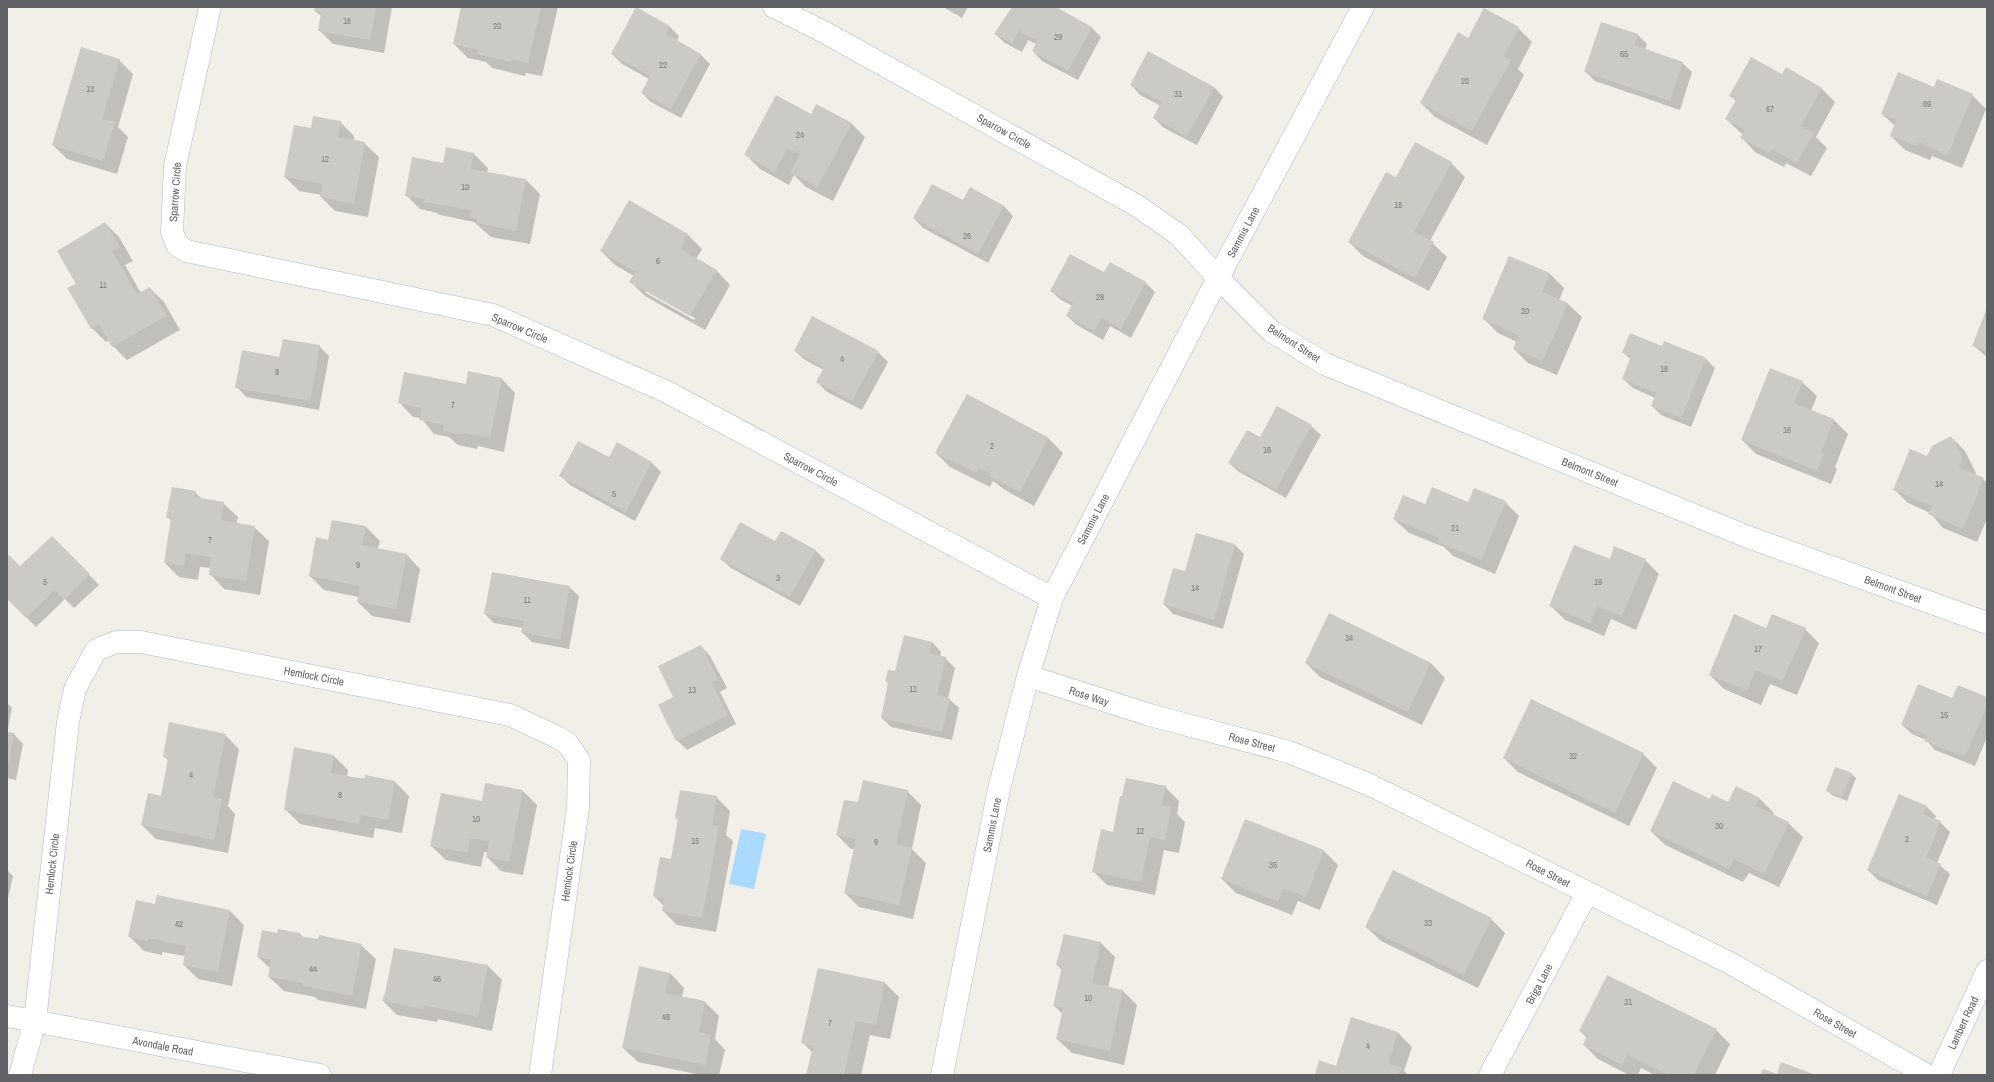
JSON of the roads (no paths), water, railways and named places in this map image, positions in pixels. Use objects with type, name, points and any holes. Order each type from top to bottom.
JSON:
[{"type":"street","name":"Sparrow Circle","points":[[210,7],[175,166],[172,232],[177,245],[186,251],[493,315],[667,392],[1052,598]]},
{"type":"street","name":"Sparrow Circle","points":[[774,7],[824,32],[1136,205],[1179,235],[1218,278]]},
{"type":"street","name":"Sammis Lane","points":[[942,1075],[999,790],[1028,676],[1052,598],[1218,278],[1363,7]]},
{"type":"street","name":"Belmont Street","points":[[1218,278],[1272,331],[1325,364],[1748,537],[1987,624]]},
{"type":"street","name":"Hemlock Circle","points":[[20,1075],[35,1021],[68,722],[75,689],[96,650],[116,642],[141,642],[510,715],[567,743],[579,760],[578,808],[540,1075]]},
{"type":"street","name":"Rose Way","points":[[1028,676],[1150,715]]},
{"type":"street","name":"Rose Street","points":[[1150,715],[1289,752],[1368,784],[1730,963],[1927,1075]]},
{"type":"street","name":"Briga Lane","points":[[1490,1075],[1587,893]]},
{"type":"street","name":"Lambert Road","points":[[1939,1075],[1987,971]]},
{"type":"street","name":"Avondale Road","points":[[7,1016],[320,1075]]},
{"type":"water","points":[[741,829],[766,834],[754,889],[729,884]]}]
